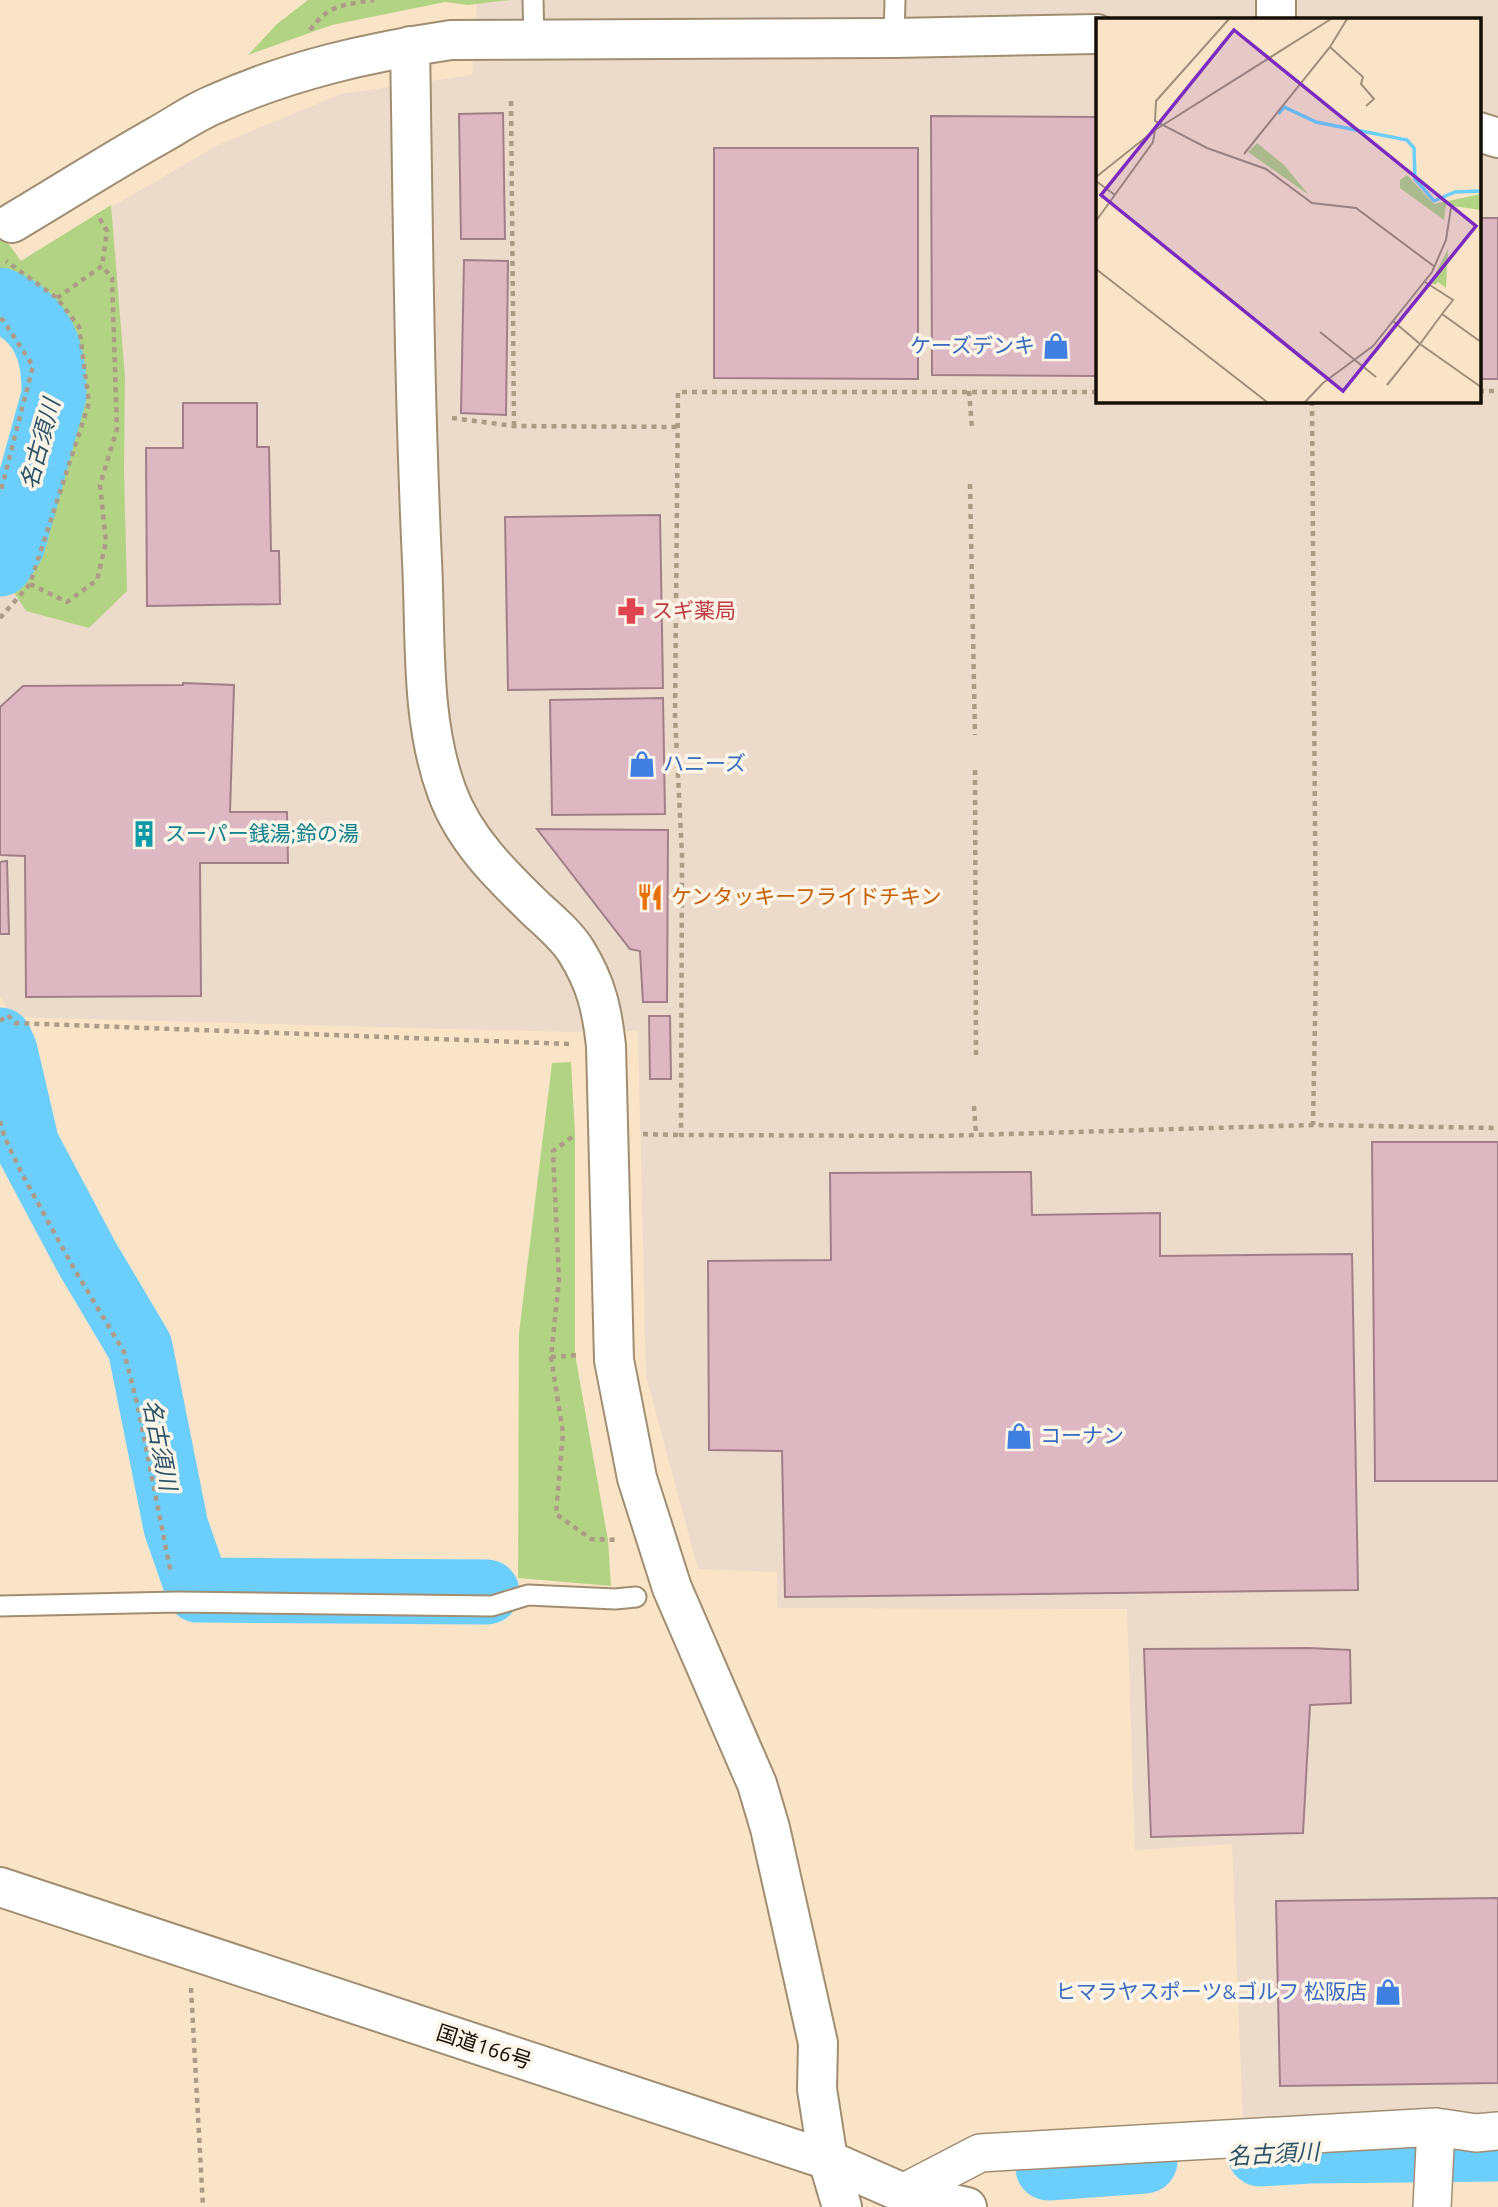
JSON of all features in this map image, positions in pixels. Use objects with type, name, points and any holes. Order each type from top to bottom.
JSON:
[{"type":"main road","points":[[1276,0],[1276,18]]},
{"type":"main road","points":[[6,239],[118,159],[212,105],[264,84],[343,60],[410,46],[451,40],[894,38],[1096,34]]},
{"type":"main road","points":[[410,46],[417,458],[427,699],[434,748],[447,793],[460,821],[482,853],[575,949],[592,980],[602,1007],[606,1046],[614,1360],[622,1411],[637,1478],[672,1588],[757,1784],[770,1828],[818,2043],[817,2088],[828,2160],[842,2207]]},
{"type":"main road","points":[[1480,132],[1498,138]]},
{"type":"main road","name":"国道166号","points":[[0,1887],[828,2160],[903,2193],[967,2207]]},
{"type":"street","points":[[903,2193],[980,2153],[1435,2140],[1498,2131]]},
{"type":"street","points":[[1432,2207],[1435,2140]]},
{"type":"lane","points":[[533,0],[534,39]]},
{"type":"lane","points":[[894,38],[895,0]]},
{"type":"lane","points":[[0,1606],[177,1602],[492,1606],[528,1595],[615,1599],[636,1597]]},
{"type":"path","points":[[306,36],[319,18],[332,7],[374,0]]},
{"type":"path","points":[[511,101],[514,426]]},
{"type":"path","points":[[57,298],[102,266],[107,230],[93,207]]},
{"type":"path","points":[[0,618],[30,583],[89,403],[79,327],[6,239]]},
{"type":"path","points":[[30,583],[67,602],[97,580],[106,542],[100,485],[117,429],[112,278],[102,266]]},
{"type":"path","points":[[0,319],[33,366],[0,494]]},
{"type":"path","points":[[969,391],[972,428]]},
{"type":"path","points":[[681,1135],[682,855],[675,716],[678,393],[1096,391]]},
{"type":"path","points":[[1480,391],[1498,391]]},
{"type":"path","points":[[1312,402],[1315,966],[1313,1125]]},
{"type":"path","points":[[446,417],[514,426],[678,428]]},
{"type":"path","points":[[970,484],[975,735]]},
{"type":"path","points":[[975,770],[976,1059]]},
{"type":"path","points":[[0,1021],[8,1015],[15,1023],[606,1046]]},
{"type":"path","points":[[974,1106],[976,1135]]},
{"type":"path","points":[[0,1121],[22,1174],[72,1267],[124,1352],[138,1406],[177,1602]]},
{"type":"path","points":[[632,1133],[976,1135],[1313,1125],[1498,1128]]},
{"type":"path","points":[[575,1134],[553,1152],[559,1280],[551,1357],[563,1433],[556,1514],[591,1539],[620,1540]]},
{"type":"path","points":[[551,1357],[575,1354],[585,1356]]},
{"type":"path","points":[[191,1987],[203,2207]]},
{"type":"shaded area","points":[[477,0],[1498,0],[1498,2118],[1478,2120],[1467,2111],[1243,2125],[1232,1844],[1135,1850],[1127,1609],[777,1608],[777,1572],[698,1569],[646,1376],[638,1031],[569,1032],[12,1017],[0,996],[0,595],[11,586],[79,402],[67,331],[7,268],[218,145],[341,94],[472,75]]},
{"type":"green space","points":[[308,0],[511,0],[468,5],[445,2],[332,25],[248,55],[277,24]]},
{"type":"green space","points":[[111,205],[125,377],[127,591],[89,628],[26,611],[9,584],[76,413],[70,334],[45,301],[0,275],[0,232],[21,261]]},
{"type":"green space","points":[[571,1062],[575,1134],[575,1354],[608,1540],[611,1586],[518,1578],[519,1333],[552,1063]]},
{"type":"building","points":[[503,113],[505,239],[461,239],[459,114]]},
{"type":"building","points":[[931,116],[1096,117],[1096,376],[932,375]]},
{"type":"building","points":[[714,148],[918,148],[918,379],[714,378]]},
{"type":"building","points":[[1480,218],[1498,218],[1498,379],[1480,379]]},
{"type":"building","points":[[464,260],[508,261],[506,415],[461,413]]},
{"type":"building","points":[[183,403],[257,403],[257,447],[269,447],[271,551],[279,551],[280,604],[147,606],[146,448],[183,448]]},
{"type":"building","points":[[660,515],[663,688],[508,690],[505,517]]},
{"type":"building","name":"スーパー銭湯;鈴の湯","points":[[183,683],[234,685],[230,812],[287,812],[288,863],[200,863],[201,996],[26,997],[25,856],[0,855],[0,707],[23,686]]},
{"type":"building","points":[[663,698],[665,814],[552,815],[550,700]]},
{"type":"building","points":[[537,829],[668,830],[667,1002],[643,1002],[640,951],[630,949]]},
{"type":"building","points":[[7,861],[9,934],[0,934],[0,862]]},
{"type":"building","points":[[649,1016],[670,1016],[671,1079],[650,1079]]},
{"type":"building","points":[[1372,1142],[1498,1142],[1498,1481],[1375,1481]]},
{"type":"building","points":[[1031,1172],[1032,1215],[1160,1213],[1160,1256],[1352,1254],[1358,1590],[785,1597],[782,1451],[709,1450],[708,1261],[831,1260],[830,1173]]},
{"type":"building","points":[[1144,1649],[1350,1650],[1351,1703],[1310,1705],[1303,1833],[1151,1837]]},
{"type":"building","name":"ヒマラヤスポーツ&ゴルフ 松阪店","points":[[1498,1898],[1498,2083],[1280,2086],[1276,1901]]},
{"type":"waterway","name":"名古須川","points":[[0,300],[15,307],[36,326],[49,351],[54,379],[54,395],[13,544],[0,564]]},
{"type":"waterway","name":"名古須川","points":[[0,1040],[5,1051],[27,1145],[86,1256],[140,1347],[176,1527],[198,1590],[487,1592]]},
{"type":"waterway","name":"名古須川","points":[[1260,2154],[1498,2149]]},
{"type":"waterway","name":"名古須川","points":[[1048,2168],[1145,2161]]},
{"type":"place","name":"ケーズデンキ","points":[[1056,346]]},
{"type":"place","name":"スギ薬局","points":[[631,611]]},
{"type":"place","name":"ハニーズ","points":[[642,764]]},
{"type":"place","name":"スーパー銭湯;鈴の湯","points":[[144,834]]},
{"type":"place","name":"ケンタッキーフライドチキン","points":[[650,897]]},
{"type":"place","name":"コーナン","points":[[1019,1436]]},
{"type":"place","name":"ヒマラヤスポーツ&ゴルフ 松阪店","points":[[1388,1992]]}]
